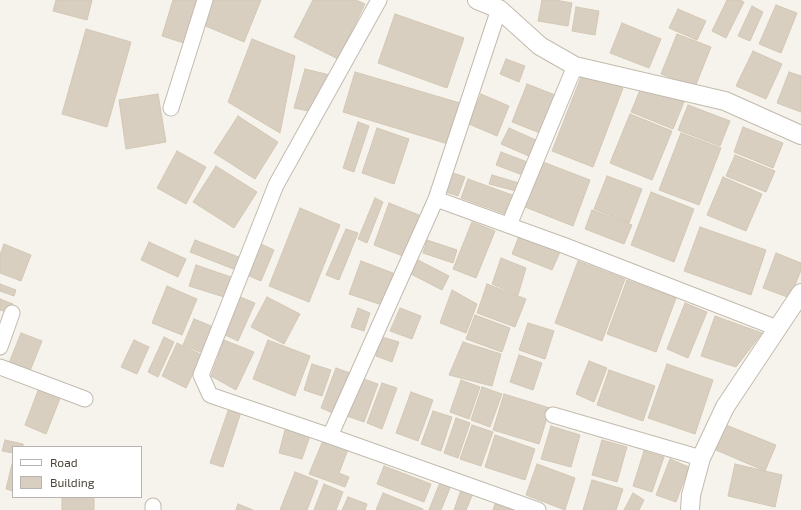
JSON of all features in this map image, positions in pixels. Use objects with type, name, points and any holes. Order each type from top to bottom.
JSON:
[{"type":"street","points":[[171,108],[205,0]]},
{"type":"street","points":[[379,0],[276,185],[201,375],[210,395],[538,510]]},
{"type":"street","points":[[477,0],[499,9],[540,46],[575,66],[725,101],[801,135]]},
{"type":"street","points":[[330,436],[436,199],[499,9]]},
{"type":"street","points":[[509,225],[575,66]]},
{"type":"street","points":[[436,199],[509,225],[777,328]]},
{"type":"street","points":[[690,510],[690,495],[701,458],[725,407],[801,293]]},
{"type":"street","points":[[0,347],[12,313]]},
{"type":"street","points":[[0,367],[84,399]]},
{"type":"street","points":[[552,415],[701,458]]},
{"type":"building","points":[[56,0],[92,0],[87,20],[53,11]]},
{"type":"building","points":[[173,0],[201,0],[187,44],[162,36]]},
{"type":"building","points":[[213,0],[261,0],[244,42],[203,25]]},
{"type":"building","points":[[313,0],[356,0],[365,4],[338,59],[294,37]]},
{"type":"building","points":[[542,0],[555,0],[572,3],[568,26],[538,21]]},
{"type":"building","points":[[727,0],[740,0],[744,2],[726,38],[712,31]]},
{"type":"building","points":[[776,5],[797,13],[781,53],[759,44]]},
{"type":"building","points":[[752,6],[763,12],[750,41],[738,36]]},
{"type":"building","points":[[576,7],[599,11],[595,35],[572,31]]},
{"type":"building","points":[[678,9],[706,21],[697,40],[669,28]]},
{"type":"building","points":[[395,14],[464,38],[447,88],[378,63]]},
{"type":"building","points":[[622,23],[661,39],[649,68],[610,53]]},
{"type":"building","points":[[86,29],[131,42],[107,127],[62,114]]},
{"type":"building","points":[[677,34],[711,47],[695,87],[661,74]]},
{"type":"building","points":[[252,39],[295,56],[280,133],[228,102]]},
{"type":"building","points":[[753,51],[782,64],[766,99],[736,86]]},
{"type":"building","points":[[506,59],[525,66],[519,82],[500,74]]},
{"type":"building","points":[[305,69],[330,75],[313,112],[294,108]]},
{"type":"building","points":[[355,72],[460,103],[448,144],[343,112]]},
{"type":"building","points":[[583,72],[623,88],[593,167],[552,151]]},
{"type":"building","points":[[789,72],[801,76],[801,112],[777,103]]},
{"type":"building","points":[[527,84],[555,95],[540,133],[512,122]]},
{"type":"building","points":[[642,85],[684,102],[673,129],[631,112]]},
{"type":"building","points":[[158,94],[166,142],[126,149],[119,100]]},
{"type":"building","points":[[481,94],[509,106],[497,136],[469,124]]},
{"type":"building","points":[[688,105],[730,121],[720,146],[678,130]]},
{"type":"building","points":[[630,114],[672,131],[652,180],[610,163]]},
{"type":"building","points":[[238,116],[278,142],[255,179],[214,153]]},
{"type":"building","points":[[358,122],[369,126],[354,172],[343,168]]},
{"type":"building","points":[[743,127],[783,143],[773,168],[734,152]]},
{"type":"building","points":[[377,128],[409,139],[394,184],[362,173]]},
{"type":"building","points":[[509,128],[538,141],[531,157],[501,144]]},
{"type":"building","points":[[681,133],[721,148],[699,205],[659,190]]},
{"type":"building","points":[[177,151],[206,167],[186,204],[157,188]]},
{"type":"building","points":[[501,152],[530,163],[525,176],[496,165]]},
{"type":"building","points":[[735,155],[775,171],[766,192],[726,176]]},
{"type":"building","points":[[543,162],[590,180],[573,226],[525,207]]},
{"type":"building","points":[[216,166],[257,192],[234,228],[193,202]]},
{"type":"building","points":[[450,172],[465,177],[458,196],[443,191]]},
{"type":"building","points":[[492,175],[519,183],[516,191],[489,184]]},
{"type":"building","points":[[607,176],[642,189],[629,223],[594,209]]},
{"type":"building","points":[[723,177],[762,194],[746,231],[707,215]]},
{"type":"building","points":[[468,179],[515,196],[508,215],[461,198]]},
{"type":"building","points":[[651,192],[694,209],[674,262],[631,245]]},
{"type":"building","points":[[375,198],[383,202],[367,243],[358,239]]},
{"type":"building","points":[[389,203],[419,215],[403,256],[374,245]]},
{"type":"building","points":[[300,208],[340,225],[309,302],[269,286]]},
{"type":"building","points":[[592,210],[632,225],[624,244],[585,229]]},
{"type":"building","points":[[472,222],[495,231],[476,278],[453,269]]},
{"type":"building","points":[[700,227],[766,250],[751,295],[684,271]]},
{"type":"building","points":[[346,229],[358,233],[339,280],[326,275]]},
{"type":"building","points":[[519,236],[560,252],[552,270],[512,254]]},
{"type":"building","points":[[195,240],[241,258],[236,270],[190,252]]},
{"type":"building","points":[[427,240],[457,250],[453,263],[423,253]]},
{"type":"building","points":[[149,242],[186,259],[178,277],[141,260]]},
{"type":"building","points":[[4,244],[31,255],[21,281],[0,273],[0,255]]},
{"type":"building","points":[[261,244],[274,250],[261,281],[247,275]]},
{"type":"building","points":[[776,253],[801,263],[801,270],[790,298],[763,288]]},
{"type":"building","points":[[501,258],[526,268],[518,295],[492,284]]},
{"type":"building","points":[[418,260],[449,276],[442,290],[411,274]]},
{"type":"building","points":[[361,261],[393,273],[382,305],[349,294]]},
{"type":"building","points":[[578,261],[625,279],[602,341],[555,323]]},
{"type":"building","points":[[196,265],[231,277],[224,297],[189,286]]},
{"type":"building","points":[[627,280],[676,298],[656,352],[607,334]]},
{"type":"building","points":[[0,284],[16,290],[14,296],[0,291]]},
{"type":"building","points":[[487,284],[526,299],[515,327],[477,313]]},
{"type":"building","points":[[167,286],[197,299],[182,335],[152,323]]},
{"type":"building","points":[[452,290],[477,304],[466,333],[440,323]]},
{"type":"building","points":[[240,297],[255,303],[238,341],[223,334]]},
{"type":"building","points":[[267,297],[300,314],[284,344],[251,327]]},
{"type":"building","points":[[0,299],[13,304],[10,313],[0,310]]},
{"type":"building","points":[[685,303],[707,312],[688,358],[667,349]]},
{"type":"building","points":[[358,308],[370,313],[364,331],[351,327]]},
{"type":"building","points":[[400,308],[421,316],[412,339],[390,331]]},
{"type":"building","points":[[475,315],[510,328],[502,352],[466,339]]},
{"type":"building","points":[[715,316],[762,333],[736,367],[701,356]]},
{"type":"building","points":[[194,319],[216,328],[205,354],[183,345]]},
{"type":"building","points":[[528,323],[554,331],[545,359],[519,350]]},
{"type":"building","points":[[21,333],[42,341],[30,371],[9,363]]},
{"type":"building","points":[[164,337],[174,342],[158,377],[148,372]]},
{"type":"building","points":[[382,337],[399,342],[392,362],[376,356]]},
{"type":"building","points":[[134,340],[149,347],[137,374],[121,367]]},
{"type":"building","points":[[224,340],[254,352],[236,390],[211,376]]},
{"type":"building","points":[[268,340],[310,356],[295,396],[253,379]]},
{"type":"building","points":[[463,342],[501,354],[492,386],[449,375]]},
{"type":"building","points":[[177,343],[202,355],[186,388],[162,376]]},
{"type":"building","points":[[519,355],[542,363],[533,390],[510,382]]},
{"type":"building","points":[[589,361],[607,368],[594,402],[576,394]]},
{"type":"building","points":[[312,364],[331,370],[322,396],[304,390]]},
{"type":"building","points":[[667,364],[713,380],[695,434],[648,418]]},
{"type":"building","points":[[336,368],[350,373],[335,414],[321,408]]},
{"type":"building","points":[[609,370],[655,386],[643,421],[597,405]]},
{"type":"building","points":[[358,377],[378,384],[364,422],[344,415]]},
{"type":"building","points":[[461,380],[480,387],[469,419],[450,412]]},
{"type":"building","points":[[382,383],[397,388],[382,429],[367,423]]},
{"type":"building","points":[[482,387],[502,394],[490,427],[471,420]]},
{"type":"building","points":[[39,388],[61,396],[46,434],[25,425]]},
{"type":"building","points":[[411,392],[433,400],[418,441],[396,433]]},
{"type":"building","points":[[504,394],[550,408],[539,444],[493,430]]},
{"type":"building","points":[[229,408],[241,412],[223,467],[210,463]]},
{"type":"building","points":[[433,411],[452,417],[441,451],[421,444]]},
{"type":"building","points":[[456,418],[470,423],[458,458],[444,453]]},
{"type":"building","points":[[472,425],[493,432],[481,466],[460,459]]},
{"type":"building","points":[[726,425],[776,445],[765,471],[716,450]]},
{"type":"building","points":[[286,426],[311,433],[302,459],[279,453]]},
{"type":"building","points":[[551,426],[580,435],[571,467],[541,459]]},
{"type":"building","points":[[495,435],[535,449],[525,480],[485,467]]},
{"type":"building","points":[[324,438],[349,447],[339,473],[349,477],[345,487],[309,474]]},
{"type":"building","points":[[5,440],[23,444],[23,446],[12,446],[12,453],[2,451]]},
{"type":"building","points":[[602,440],[627,447],[617,482],[592,475]]},
{"type":"building","points":[[644,451],[664,457],[652,492],[633,486]]},
{"type":"building","points":[[670,459],[689,467],[676,502],[656,495]]},
{"type":"building","points":[[12,464],[12,491],[6,489]]},
{"type":"building","points":[[537,464],[575,478],[565,510],[526,495]]},
{"type":"building","points":[[735,464],[782,475],[775,507],[728,496]]},
{"type":"building","points":[[384,466],[431,484],[424,502],[377,484]]},
{"type":"building","points":[[295,472],[318,481],[307,510],[280,510]]},
{"type":"building","points":[[441,480],[452,483],[441,510],[429,510]]},
{"type":"building","points":[[592,480],[623,489],[616,510],[583,510]]},
{"type":"building","points":[[324,484],[343,492],[336,510],[314,510]]},
{"type":"building","points":[[462,487],[474,491],[466,510],[454,510]]},
{"type":"building","points":[[383,493],[423,509],[423,510],[376,510]]},
{"type":"building","points":[[633,493],[644,500],[639,510],[624,510]]},
{"type":"building","points":[[348,497],[367,504],[365,510],[342,510]]},
{"type":"building","points":[[62,498],[94,498],[94,510],[62,510]]},
{"type":"building","points":[[238,504],[253,510],[236,510]]},
{"type":"building","points":[[495,504],[513,510],[493,510]]}]
